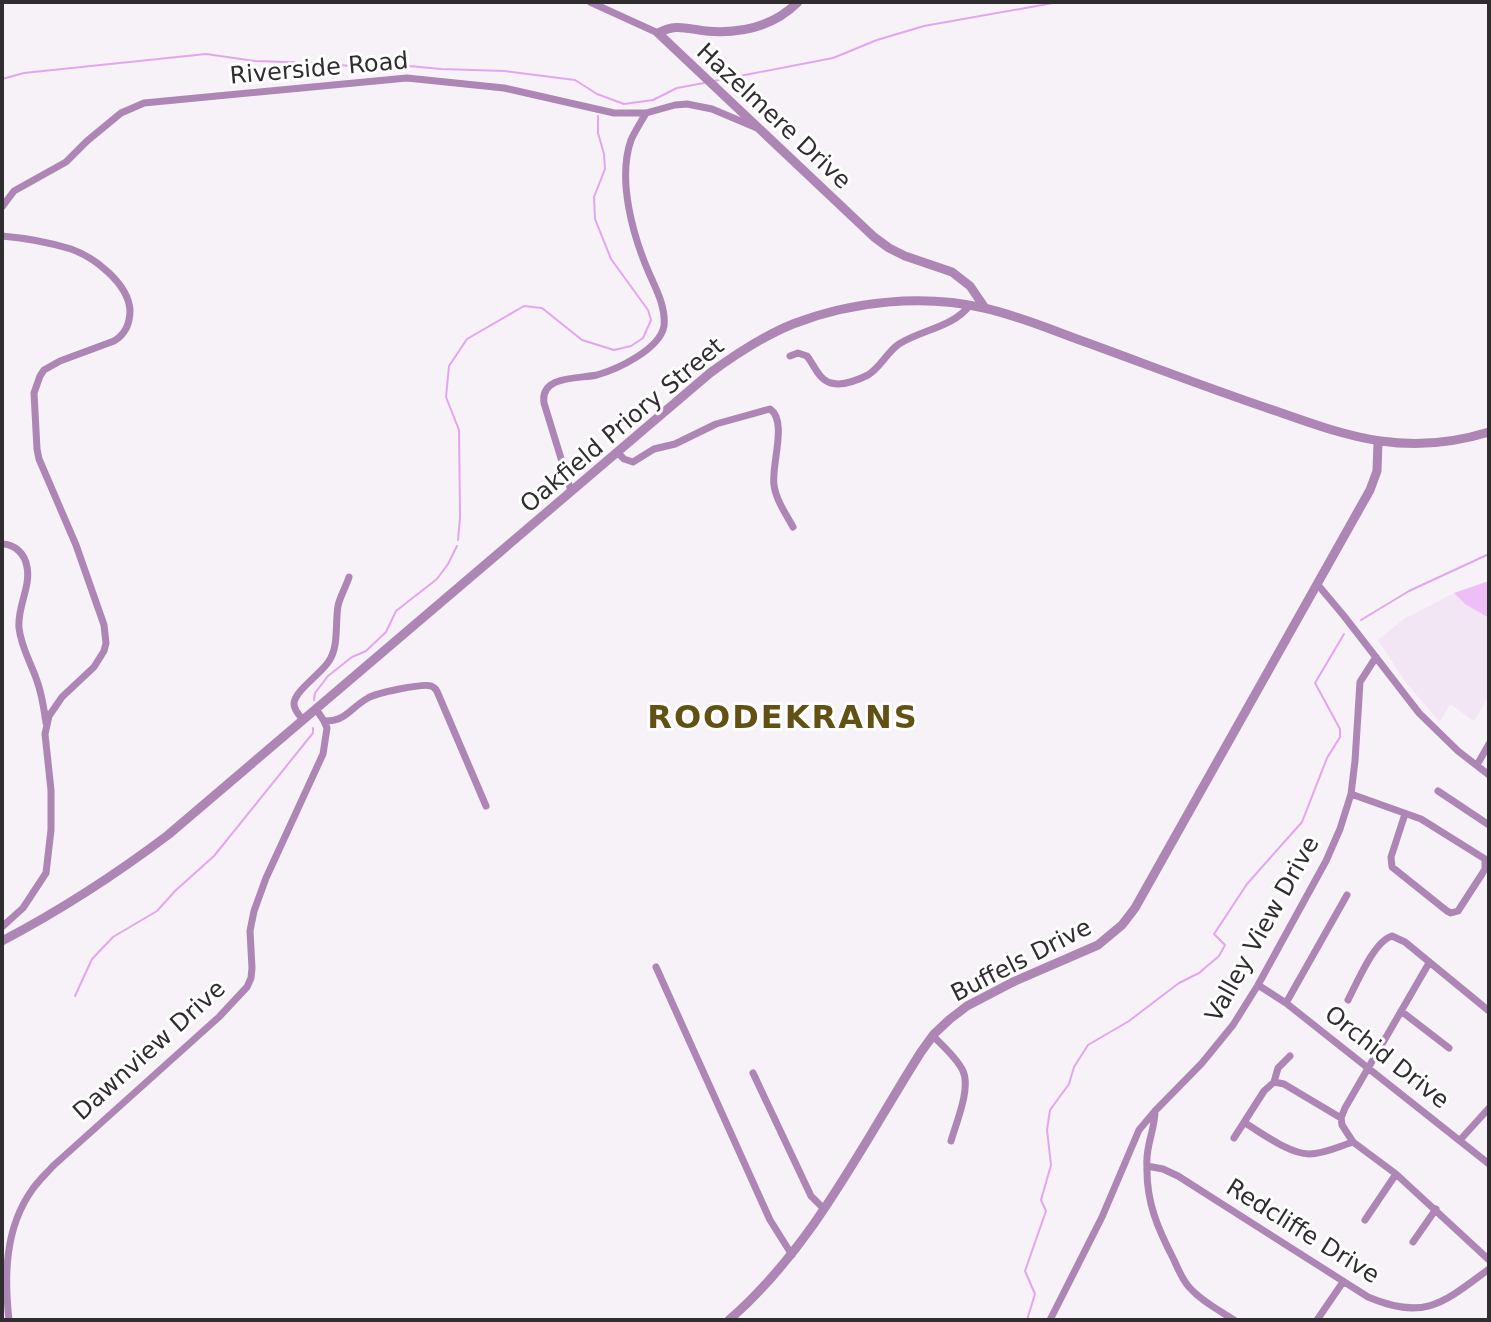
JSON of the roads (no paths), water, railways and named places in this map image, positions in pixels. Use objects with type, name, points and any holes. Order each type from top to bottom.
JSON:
[{"type":"street","points":[[590,2],[658,33]]},
{"type":"street","name":"Hazelmere Drive","points":[[798,2],[781,17],[755,28],[723,31],[673,26],[658,33],[874,237],[905,256],[952,272],[970,286],[985,308]]},
{"type":"street","name":"Riverside Road","points":[[2,207],[14,191],[66,162],[121,113],[144,103],[407,78],[504,88],[614,113],[646,113],[687,104],[712,109],[762,130]]},
{"type":"street","points":[[571,491],[544,403],[545,392],[564,379],[599,374],[632,360],[647,350],[663,328],[661,303],[636,243],[630,218],[626,168],[631,139],[646,113]]},
{"type":"street","points":[[2,236],[40,241],[82,254],[120,284],[129,302],[130,312],[128,325],[121,337],[50,365],[40,376],[34,393],[39,459],[68,522],[106,634],[104,651],[99,660],[62,697],[46,726]]},
{"type":"street","name":"Oakfield Priory Street","points":[[2,941],[64,907],[128,866],[168,835],[726,361],[793,324],[827,313],[889,302],[970,305],[1040,326],[1332,431],[1378,442],[1425,443],[1489,432]]},
{"type":"street","points":[[790,356],[798,353],[807,356],[827,382],[847,382],[874,370],[896,346],[950,323],[970,305]]},
{"type":"street","points":[[617,452],[633,462],[654,449],[675,444],[716,424],[770,409],[777,415],[778,421],[775,489],[793,527]]},
{"type":"street","name":"Buffels Drive","points":[[729,1320],[792,1255],[933,1036],[980,997],[1086,952],[1110,936],[1135,908],[1375,480],[1378,442]]},
{"type":"street","points":[[2,544],[17,549],[27,566],[27,581],[18,617],[19,630],[41,692],[51,790],[51,830],[46,873],[23,908],[2,927]]},
{"type":"street","points":[[303,720],[296,711],[294,701],[332,657],[338,602],[349,577]]},
{"type":"street","points":[[1318,585],[1419,713],[1439,734],[1489,775]]},
{"type":"street","name":"Valley View Drive","points":[[1050,1320],[1102,1217],[1139,1130],[1221,1041],[1258,985],[1326,861],[1351,794],[1360,682],[1376,657]]},
{"type":"street","points":[[316,709],[324,721],[338,721],[370,696],[432,686],[486,806]]},
{"type":"street","name":"Dawnview Drive","points":[[9,1320],[7,1256],[12,1232],[33,1189],[65,1155],[219,1017],[247,987],[252,968],[250,931],[254,911],[323,754],[327,728],[324,721]]},
{"type":"street","points":[[1477,765],[1489,744]]},
{"type":"street","points":[[1438,791],[1489,825]]},
{"type":"street","points":[[1351,794],[1405,814],[1429,823],[1485,859],[1485,869],[1458,911],[1447,911],[1392,867],[1391,857],[1405,814]]},
{"type":"street","points":[[1286,1003],[1347,895]]},
{"type":"street","points":[[1348,1000],[1378,946],[1385,938],[1392,936],[1399,938],[1489,1011]]},
{"type":"street","points":[[1341,1118],[1429,963]]},
{"type":"street","points":[[656,967],[770,1220],[792,1255]]},
{"type":"street","name":"Orchid Drive","points":[[1258,985],[1286,1003],[1489,1164]]},
{"type":"street","points":[[1401,1011],[1449,1048]]},
{"type":"street","points":[[933,1036],[957,1062],[964,1075],[964,1093],[951,1141]]},
{"type":"street","points":[[1234,1138],[1264,1091],[1274,1082],[1278,1068],[1290,1056]]},
{"type":"street","points":[[753,1073],[811,1196],[824,1209]]},
{"type":"street","points":[[1274,1082],[1284,1084],[1341,1118],[1353,1142],[1396,1174],[1489,1260]]},
{"type":"street","points":[[1460,1140],[1489,1108]]},
{"type":"street","points":[[1155,1111],[1155,1122],[1146,1151],[1146,1187],[1152,1214],[1184,1280],[1199,1296],[1234,1320]]},
{"type":"street","points":[[1245,1123],[1301,1153],[1320,1153],[1353,1142]]},
{"type":"street","name":"Redcliffe Drive","points":[[1147,1166],[1178,1176],[1343,1282],[1387,1305],[1420,1309],[1435,1305],[1489,1269]]},
{"type":"street","points":[[1365,1220],[1396,1174]]},
{"type":"street","points":[[1413,1242],[1436,1209]]},
{"type":"street","points":[[1317,1320],[1343,1282]]},
{"type":"waterway","points":[[714,81],[833,58],[924,26],[1059,2]]},
{"type":"waterway","points":[[2,79],[24,73],[206,54],[255,61],[371,68],[409,66],[505,71],[575,80],[597,94],[624,104],[653,100],[677,88],[704,83]]},
{"type":"waterway","points":[[458,540],[459,430],[446,397],[449,366],[467,339],[524,306],[542,308],[582,340],[614,350],[631,346],[643,338],[651,320],[648,310],[611,259],[595,219],[594,197],[605,169],[598,116]]},
{"type":"waterway","points":[[314,700],[315,693],[328,676],[352,657],[366,651],[386,632],[396,611],[437,579],[457,546]]},
{"type":"waterway","points":[[1361,620],[1409,591],[1489,554]]},
{"type":"waterway","points":[[1027,1320],[1035,1294],[1025,1271],[1046,1211],[1041,1200],[1051,1165],[1047,1130],[1050,1110],[1069,1084],[1074,1067],[1088,1045],[1129,1021],[1219,956],[1225,945],[1214,934],[1247,884],[1302,822],[1327,758],[1340,737],[1340,729],[1315,683],[1344,634]]},
{"type":"waterway","points":[[75,996],[92,959],[113,937],[157,911],[214,856],[313,733],[313,728]]},
{"type":"district","name":"ROODEKRANS","points":[[783,717]]}]
